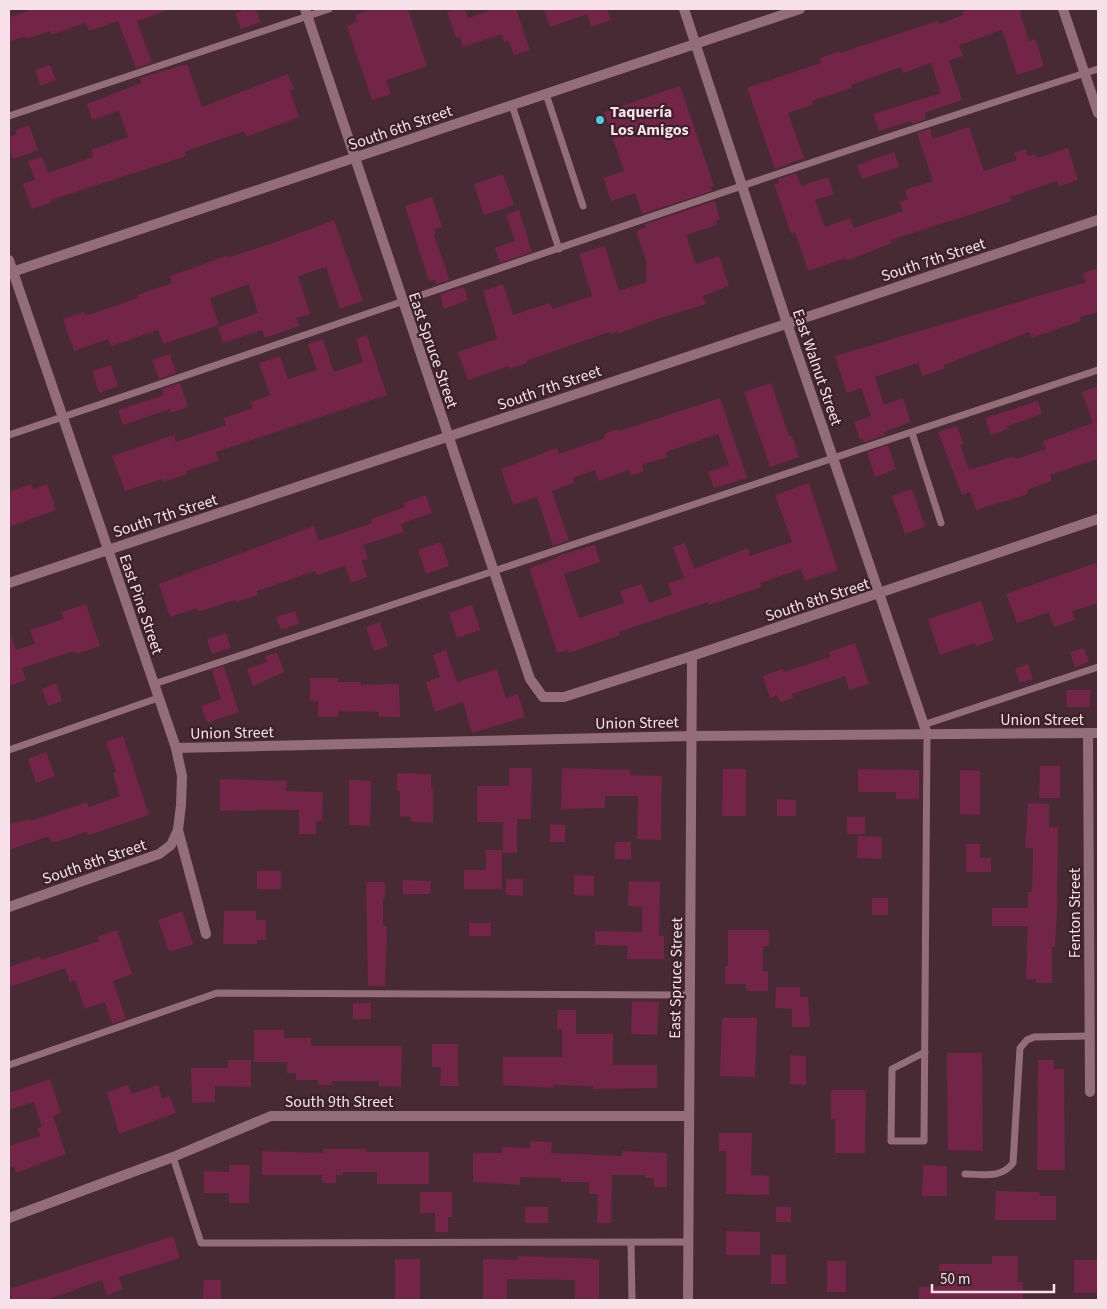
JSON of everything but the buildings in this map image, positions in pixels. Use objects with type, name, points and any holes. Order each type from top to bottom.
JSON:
[{"type":"street","name":"East Walnut Street","points":[[684,9],[787,323],[925,729]]},
{"type":"street","name":"South 6th Street","points":[[11,272],[800,9]]},
{"type":"street","points":[[1063,9],[1098,113]]},
{"type":"street","name":"East Spruce Street","points":[[306,12],[402,303],[530,679],[542,697]]},
{"type":"street","name":"South 7th Street","points":[[9,583],[1098,220]]},
{"type":"street","name":"East Pine Street","points":[[9,260],[11,272],[176,748],[182,776],[182,805],[178,830],[206,934]]},
{"type":"street","name":"South 8th Street","points":[[542,697],[564,697],[1098,520]]},
{"type":"street","name":"East Spruce Street","points":[[688,1300],[692,656]]},
{"type":"street","name":"Union Street","points":[[176,748],[925,729],[1093,733]]},
{"type":"street","name":"Fenton Street","points":[[1090,1092],[1093,733]]},
{"type":"street","name":"South 8th Street","points":[[9,906],[159,854],[171,845],[178,830]]},
{"type":"street","name":"South 9th Street","points":[[9,1218],[173,1157],[271,1116],[688,1116]]},
{"type":"lane","points":[[9,116],[306,12],[329,9]]},
{"type":"lane","points":[[9,435],[402,303],[742,185],[1098,69]]},
{"type":"lane","points":[[546,94],[583,206]]},
{"type":"lane","points":[[512,105],[559,249]]},
{"type":"lane","points":[[154,684],[1098,370]]},
{"type":"lane","points":[[912,433],[941,524]]},
{"type":"lane","points":[[925,1052],[892,1069],[891,1141],[924,1141],[925,1052],[925,729],[1098,667]]},
{"type":"lane","points":[[9,750],[158,698]]},
{"type":"lane","points":[[9,1065],[217,993],[690,995]]},
{"type":"lane","points":[[965,1174],[999,1175],[1007,1171],[1013,1162],[1020,1048],[1027,1040],[1034,1037],[1089,1036]]},
{"type":"lane","points":[[173,1157],[201,1244],[688,1242]]},
{"type":"lane","points":[[631,1242],[632,1300]]},
{"type":"place","name":"Taquería Los Amigos","points":[[600,120]]}]
